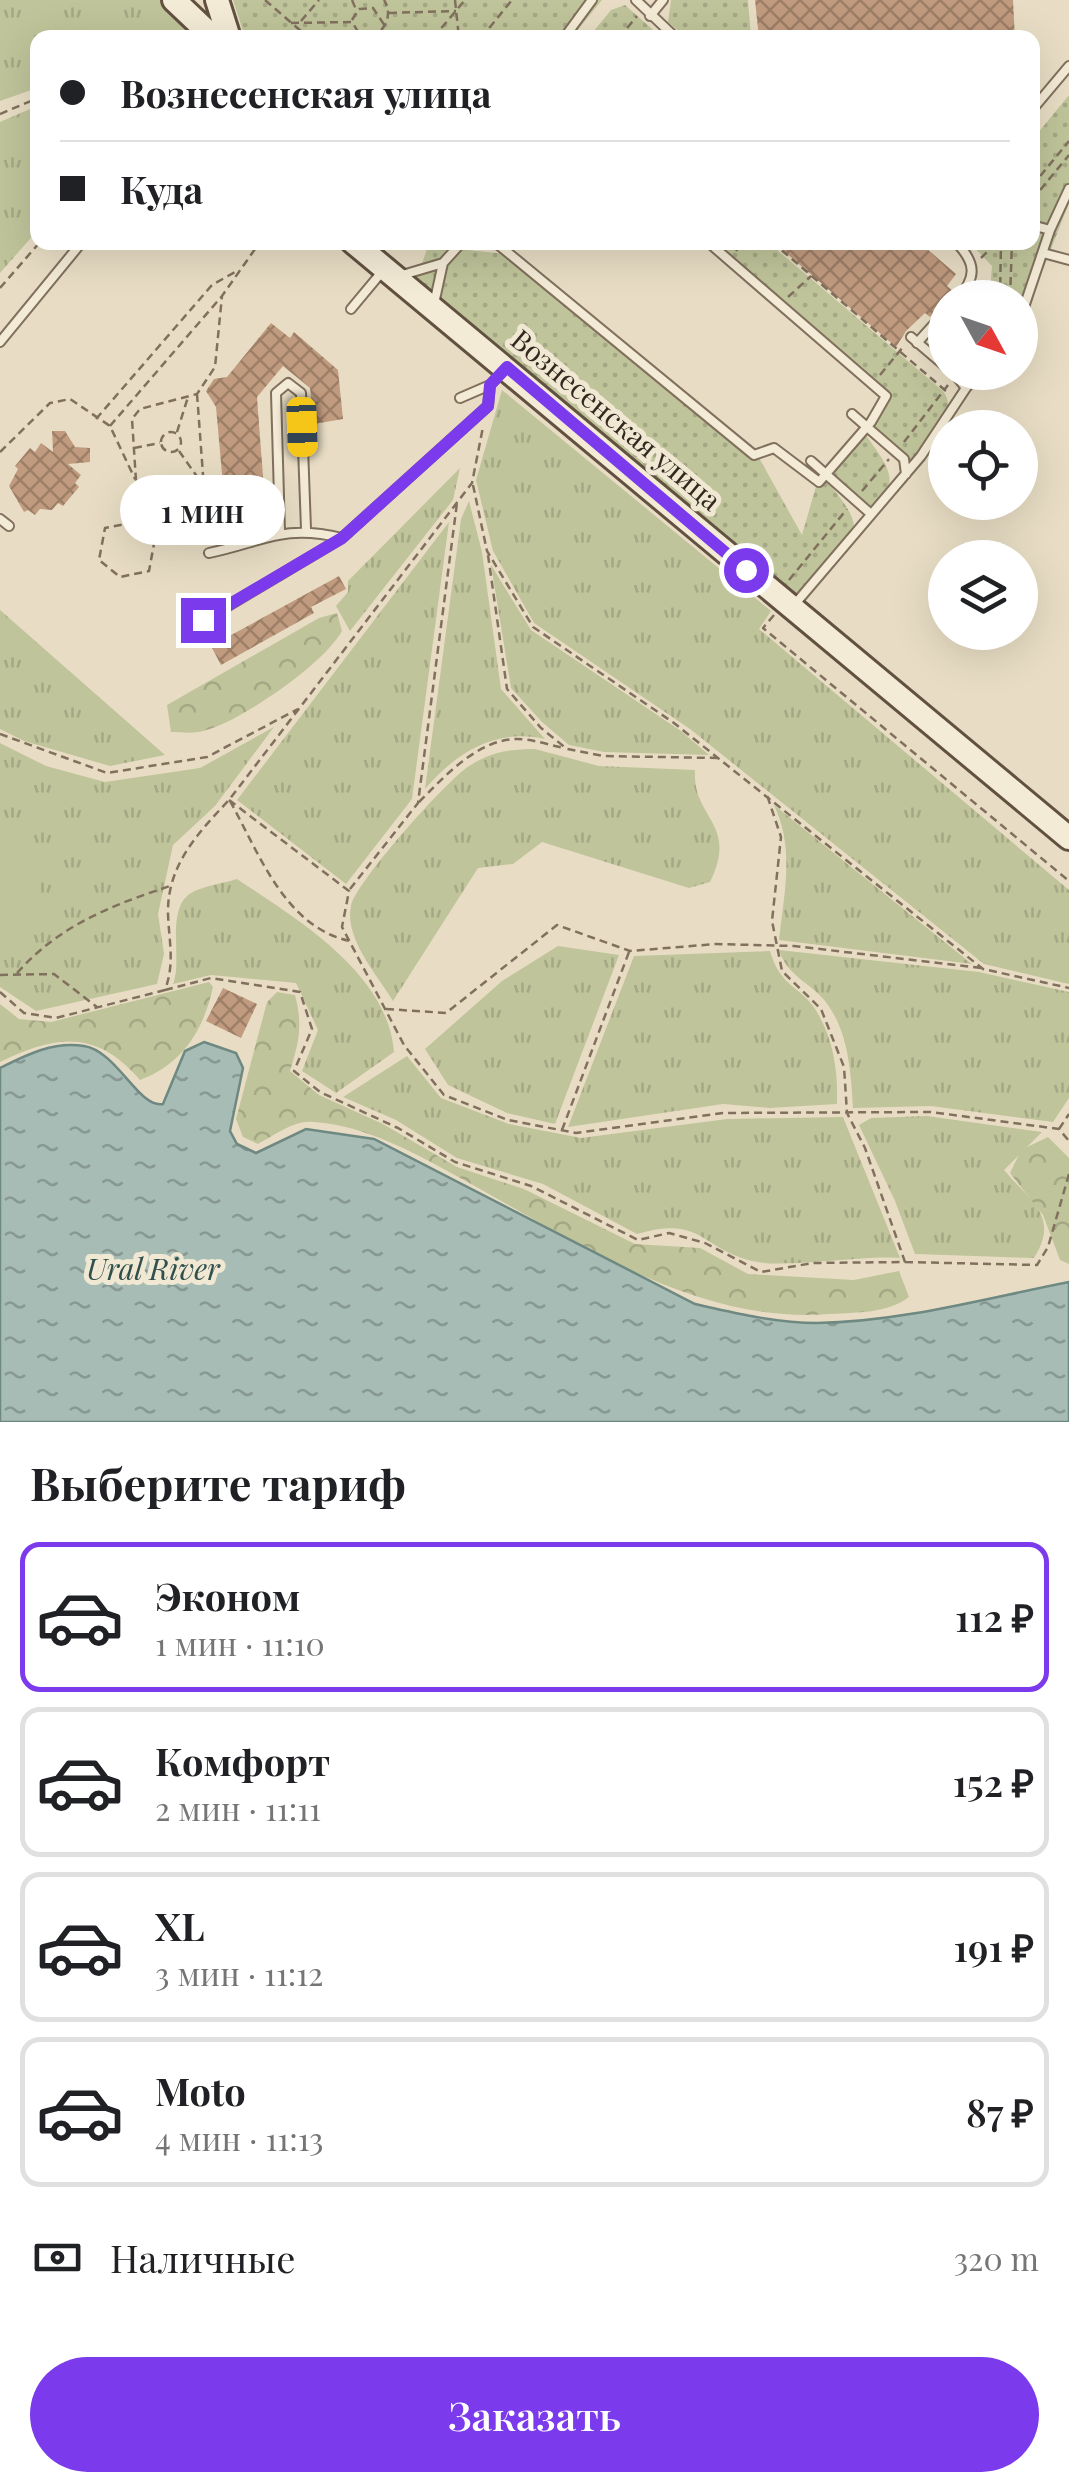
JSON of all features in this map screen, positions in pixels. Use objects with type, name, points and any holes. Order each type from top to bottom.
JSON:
[{"type":"main road","points":[[174,0],[206,30]]},
{"type":"main road","points":[[217,0],[226,30]]},
{"type":"main road","name":"Вознесенская улица","points":[[362,250],[507,367],[1069,838]]},
{"type":"lane","points":[[570,30],[592,0]]},
{"type":"lane","points":[[636,0],[667,30]]},
{"type":"lane","points":[[647,12],[663,0]]},
{"type":"lane","points":[[1040,100],[1069,66]]},
{"type":"lane","points":[[1034,280],[1069,189]]},
{"type":"lane","points":[[1040,227],[1050,230]]},
{"type":"lane","points":[[0,342],[75,250]]},
{"type":"lane","points":[[434,308],[442,263],[454,250]]},
{"type":"lane","points":[[505,250],[754,455],[774,448],[815,482],[827,474],[886,399],[717,250]]},
{"type":"lane","points":[[962,250],[973,266],[972,280]]},
{"type":"lane","points":[[1043,252],[1069,260]]},
{"type":"lane","points":[[351,309],[390,274],[442,263]]},
{"type":"lane","points":[[928,327],[914,340],[928,352]]},
{"type":"lane","points":[[460,398],[490,385],[507,367]]},
{"type":"lane","points":[[280,531],[276,392],[288,383],[301,393],[306,529]]},
{"type":"lane","points":[[203,620],[342,538],[488,406],[490,385]]},
{"type":"lane","points":[[784,601],[906,474],[965,390]]},
{"type":"lane","points":[[852,414],[904,460],[906,474]]},
{"type":"lane","points":[[811,460],[871,514]]},
{"type":"lane","points":[[0,520],[9,526]]},
{"type":"lane","points":[[209,553],[264,542],[280,531],[306,529],[342,538]]},
{"type":"path","points":[[265,0],[300,30]]},
{"type":"path","points":[[301,23],[319,0]]},
{"type":"path","points":[[352,0],[357,12]]},
{"type":"path","points":[[362,0],[363,8]]},
{"type":"path","points":[[380,30],[389,13],[384,0]]},
{"type":"path","points":[[455,0],[457,30]]},
{"type":"path","points":[[440,30],[465,0]]},
{"type":"path","points":[[488,30],[512,0]]},
{"type":"path","points":[[352,22],[363,8]]},
{"type":"path","points":[[363,8],[380,13],[385,26]]},
{"type":"path","points":[[389,13],[456,11]]},
{"type":"path","points":[[628,30],[647,12]]},
{"type":"path","points":[[291,22],[352,22]]},
{"type":"path","points":[[352,22],[357,30]]},
{"type":"path","points":[[0,114],[30,101]]},
{"type":"path","points":[[1040,176],[1069,141]]},
{"type":"path","points":[[1040,190],[1069,155]]},
{"type":"path","points":[[0,288],[33,250]]},
{"type":"path","points":[[110,426],[222,296],[253,250]]},
{"type":"path","points":[[781,250],[946,391],[855,500],[784,601],[768,604],[777,611],[764,628],[1069,882]]},
{"type":"path","points":[[973,266],[990,250]]},
{"type":"path","points":[[999,250],[1000,280]]},
{"type":"path","points":[[1011,280],[1012,250]]},
{"type":"path","points":[[96,419],[212,285],[235,272]]},
{"type":"path","points":[[780,305],[811,276]]},
{"type":"path","points":[[136,480],[132,418],[140,408],[197,394],[215,367],[222,296]]},
{"type":"path","points":[[872,384],[900,351]]},
{"type":"path","points":[[0,452],[50,403],[70,399],[110,426],[136,480],[208,544],[197,394]]},
{"type":"path","points":[[178,450],[181,444],[176,433],[188,397]]},
{"type":"path","points":[[488,406],[472,484],[487,551],[507,688],[541,728],[567,749]]},
{"type":"path","points":[[161,443],[166,434],[176,433]]},
{"type":"path","points":[[134,448],[161,443]]},
{"type":"path","points":[[161,443],[168,452],[178,450]]},
{"type":"path","points":[[178,450],[205,488]]},
{"type":"path","points":[[165,990],[172,970],[170,886],[191,841],[229,800],[472,484]]},
{"type":"path","points":[[418,803],[458,502]]},
{"type":"path","points":[[148,527],[166,508]]},
{"type":"path","points":[[141,521],[148,527],[156,533],[149,571],[120,577],[99,560],[105,528],[141,521]]},
{"type":"path","points":[[487,551],[532,627],[720,758],[983,968]]},
{"type":"path","points":[[0,734],[107,774],[207,757],[299,708]]},
{"type":"path","points":[[720,758],[604,756],[515,738],[479,750],[418,803],[349,891],[342,927],[404,1045],[444,1095],[508,1120],[562,1130],[652,1126],[723,1114],[931,1112],[1059,1129],[1069,1140]]},
{"type":"path","points":[[767,795],[781,837],[772,922],[774,945],[782,971],[821,1009],[844,1067],[847,1113],[865,1148],[905,1262]]},
{"type":"path","points":[[229,800],[349,891]]},
{"type":"path","points":[[229,800],[290,906],[324,935],[350,941]]},
{"type":"path","points":[[17,973],[44,943],[70,928],[170,886]]},
{"type":"path","points":[[386,1009],[446,1013],[558,925],[630,951],[774,945],[983,968],[1069,988]]},
{"type":"path","points":[[562,1130],[630,951]]},
{"type":"path","points":[[0,975],[54,974],[98,1008]]},
{"type":"path","points":[[0,992],[24,1013],[56,1018],[211,978],[300,992],[312,1028],[294,1071],[320,1092],[398,1128],[455,1162],[531,1186],[638,1240],[669,1233],[705,1243],[760,1272],[813,1263],[1037,1265],[1048,1247],[1069,1174]]},
{"type":"path","points":[[1059,1129],[1069,1114]]},
{"type":"green space","points":[[0,0],[160,0],[185,30],[30,30],[30,90],[0,101]]},
{"type":"green space","points":[[233,0],[602,0],[578,30],[243,30]]},
{"type":"green space","points":[[671,0],[748,0],[750,30],[678,30],[668,22]]},
{"type":"green space","points":[[625,5],[653,30],[595,30],[611,10]]},
{"type":"green space","points":[[1069,95],[1069,203],[1038,282],[991,280],[992,266],[977,250],[1040,250],[1040,130]]},
{"type":"green space","points":[[30,109],[30,239],[0,273],[0,122]]},
{"type":"green space","points":[[427,250],[506,254],[758,456],[802,535],[817,483],[824,477],[853,520],[846,543],[817,577],[790,596],[417,278]]},
{"type":"green space","points":[[716,250],[777,250],[928,378],[928,390],[942,390],[947,400],[948,410],[928,410],[928,440],[911,459],[892,457],[871,422],[886,399]]},
{"type":"green space","points":[[502,390],[771,611],[759,629],[1069,890],[1069,984],[984,964],[690,729],[534,623],[493,551],[476,480]]},
{"type":"green space","points":[[863,431],[884,462],[890,481],[881,499],[869,508],[856,506],[831,469]]},
{"type":"green space","points":[[460,468],[453,500],[350,631],[336,606],[348,592],[348,581]]},
{"type":"green space","points":[[469,501],[482,552],[501,689],[545,739],[510,737],[478,746],[450,764],[425,789],[461,519]]},
{"type":"green space","points":[[449,522],[412,799],[346,884],[237,800]]},
{"type":"green space","points":[[491,565],[531,630],[681,731],[709,755],[604,752],[569,745],[542,722],[511,688]]},
{"type":"green space","points":[[0,610],[165,755],[110,766],[24,741],[0,729]]},
{"type":"green space","points":[[337,613],[342,631],[318,659],[280,690],[219,725],[199,732],[171,732],[167,705],[319,618]]},
{"type":"green space","points":[[274,727],[215,806],[173,845],[158,914],[164,954],[157,984],[36,1011],[0,987],[0,743],[46,766],[105,782],[200,768]]},
{"type":"green space","points":[[535,749],[599,766],[695,770],[700,800],[719,846],[710,882],[689,888],[542,842],[513,864],[478,868],[393,1001],[363,956],[352,931],[351,906],[356,894],[403,833],[469,766],[493,754]]},
{"type":"green space","points":[[774,805],[972,964],[779,940],[786,855]]},
{"type":"green space","points":[[0,833],[28,866],[42,904],[31,937],[20,945],[0,950]]},
{"type":"green space","points":[[237,879],[336,951],[358,973],[388,1024],[394,1052],[336,1093],[302,1071],[318,1030],[296,983],[211,975],[173,984],[177,922],[183,900],[196,891]]},
{"type":"green space","points":[[558,946],[619,955],[555,1124],[507,1113],[448,1085],[425,1049],[502,981]]},
{"type":"green space","points":[[779,950],[979,972],[1069,992],[1069,1098],[1053,1122],[931,1106],[853,1108],[848,1056],[836,1019],[824,1000],[789,968]]},
{"type":"green space","points":[[770,951],[785,980],[811,1003],[823,1023],[834,1057],[837,1104],[770,1108],[723,1104],[568,1127],[634,956]]},
{"type":"green space","points":[[209,982],[213,987],[209,1002],[189,1043],[168,1065],[140,1080],[108,1052],[75,1042],[40,1046],[0,1062],[0,1004],[19,1019],[51,1022]]},
{"type":"green space","points":[[277,992],[295,995],[299,1015],[290,1071],[319,1095],[383,1124],[457,1167],[524,1189],[635,1244],[700,1248],[748,1274],[854,1280],[899,1271],[909,1297],[881,1309],[829,1314],[780,1314],[732,1306],[638,1274],[427,1160],[372,1135],[307,1122],[258,1144],[243,1137],[236,1119],[267,1002]]},
{"type":"green space","points":[[407,1056],[441,1098],[509,1124],[581,1138],[727,1119],[843,1117],[900,1258],[766,1263],[735,1255],[675,1228],[637,1234],[543,1184],[457,1158],[396,1120],[343,1097]]},
{"type":"green space","points":[[927,1116],[1042,1132],[1004,1170],[1032,1201],[1043,1220],[1044,1231],[1034,1258],[915,1254],[859,1125],[871,1118]]},
{"type":"green space","points":[[1048,1137],[1069,1158],[1069,1264],[1060,1260],[1043,1215],[1010,1173],[1021,1150]]},
{"type":"water","name":"Ural River","points":[[204,1042],[236,1053],[243,1068],[230,1131],[237,1144],[256,1153],[306,1129],[374,1139],[695,1304],[786,1321],[849,1322],[944,1308],[1069,1282],[1069,1422],[0,1422],[0,1068],[51,1047],[84,1046],[107,1058],[145,1098],[163,1104],[185,1051]]},
{"type":"building","points":[[755,0],[1013,0],[1015,30],[758,30]]},
{"type":"building","points":[[782,250],[928,250],[956,274],[952,280],[928,280],[928,315],[925,313],[896,347]]},
{"type":"building","points":[[271,323],[290,338],[294,332],[338,370],[343,419],[314,424],[310,388],[283,366],[257,397],[267,530],[228,541],[216,407],[206,391],[214,379],[227,377]]},
{"type":"building","points":[[52,431],[65,431],[75,447],[90,448],[90,462],[68,464],[81,475],[75,483],[79,487],[63,506],[58,503],[52,510],[40,509],[35,515],[24,512],[9,486],[18,469],[15,466],[30,448],[35,452],[41,443],[53,452]]},
{"type":"building","points":[[339,576],[346,589],[311,607],[314,613],[221,665],[211,646]]},
{"type":"building","points":[[223,988],[257,1004],[241,1038],[206,1021]]},
{"type":"route","points":[[203,620],[342,538],[488,406],[490,385],[507,367],[746,570]]}]
